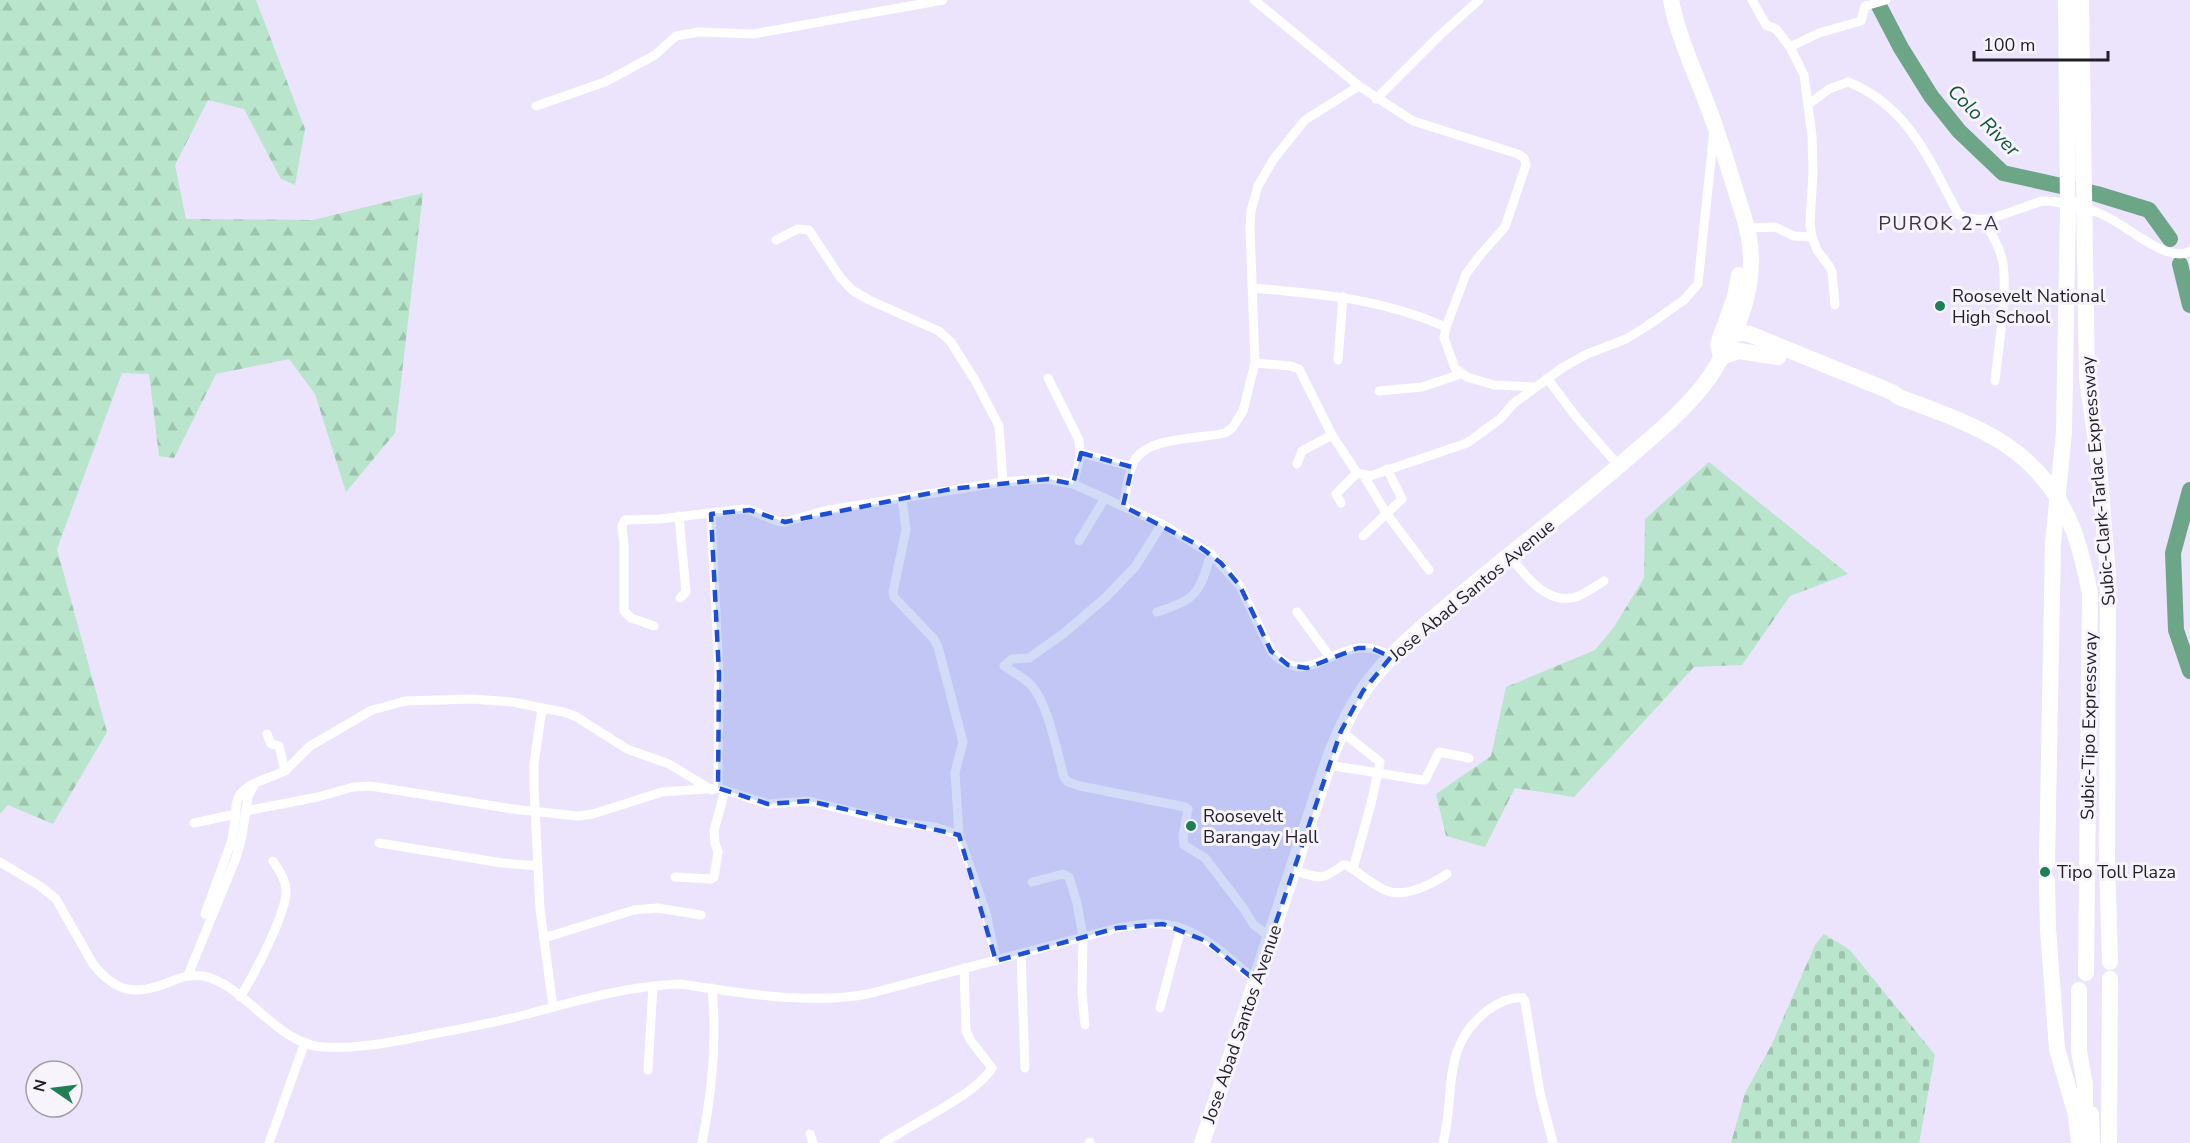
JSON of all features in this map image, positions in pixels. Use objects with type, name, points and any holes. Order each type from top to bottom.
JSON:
[{"type":"highway","name":"Jose Abad Santos Avenue","points":[[1671,0],[1680,35],[1715,125],[1748,228],[1751,257],[1740,301],[1718,344],[1721,357]]},
{"type":"highway","name":"Subic-Clark-Tarlac Expressway","points":[[2066,0],[2075,23],[2087,379],[2098,455],[2108,576],[2109,1143]]},
{"type":"highway","name":"Subic-Clark-Tarlac Expressway","points":[[2047,862],[2053,543],[2064,432],[2068,209],[2075,23],[2081,0]]},
{"type":"highway","name":"Jose Abad Santos Avenue","points":[[1737,194],[1741,253],[1740,301]]},
{"type":"highway","points":[[1735,334],[1732,322],[1735,309],[1740,301]]},
{"type":"highway","points":[[1740,301],[1750,320],[1780,352]]},
{"type":"highway","name":"Jose Abad Santos Avenue","points":[[1202,1143],[1328,765],[1341,731],[1363,691],[1391,657],[1417,632],[1657,433],[1710,376],[1735,334]]},
{"type":"highway","name":"Subic-Tipo Expressway","points":[[1735,334],[1747,345],[1780,352],[1890,398],[1899,397],[1964,421],[2011,446],[2045,481],[2072,526],[2090,593],[2087,864],[2080,912],[2083,973]]},
{"type":"highway","points":[[1721,357],[1739,351],[1780,352]]},
{"type":"highway","points":[[2047,881],[2048,929],[2057,1049],[2076,1115],[2079,1143]]},
{"type":"highway","points":[[2085,1143],[2085,1084],[2079,1051],[2083,990],[2092,1143]]},
{"type":"street","points":[[536,106],[615,77],[656,55],[676,36],[699,32],[753,34],[943,0]]},
{"type":"street","points":[[1254,0],[1359,86],[1413,121],[1518,154],[1524,158],[1526,165],[1505,227],[1466,274],[1444,338],[1455,368],[1461,374],[1494,385],[1535,387]]},
{"type":"street","points":[[1377,99],[1440,35],[1479,0]]},
{"type":"street","points":[[1752,0],[1766,25],[1776,29],[1790,46],[1804,75],[1809,104],[1813,172],[1810,224],[1817,250],[1832,272],[1836,305]]},
{"type":"street","points":[[1790,46],[1819,33],[1861,21],[1864,6],[1881,1]]},
{"type":"street","points":[[1809,104],[1829,90],[1848,82],[1874,95],[1911,129],[1928,154],[1959,215],[1984,221],[2040,201],[2059,203],[2100,213],[2169,254],[2185,254],[2190,251]]},
{"type":"street","points":[[1123,506],[1134,460],[1140,454],[1157,445],[1219,434],[1232,428],[1243,411],[1256,363],[1250,228],[1251,211],[1258,186],[1273,160],[1305,120],[1359,86]]},
{"type":"street","points":[[1360,474],[1370,476],[1467,443],[1500,419],[1513,404],[1547,378],[1575,360],[1626,339],[1684,300],[1698,284],[1706,223],[1711,145],[1715,125]]},
{"type":"street","points":[[1984,221],[1995,239],[2003,260],[2004,287],[1995,381]]},
{"type":"street","points":[[1748,228],[1775,226],[1794,236],[1812,237]]},
{"type":"street","points":[[776,240],[798,229],[809,230],[840,277],[852,290],[945,335],[995,415],[1001,437],[1003,482]]},
{"type":"street","points":[[1253,288],[1343,297],[1398,308],[1446,327]]},
{"type":"street","points":[[1338,360],[1343,297]]},
{"type":"street","points":[[1256,363],[1299,369],[1332,435],[1429,570]]},
{"type":"street","points":[[1379,391],[1422,387],[1461,374]]},
{"type":"street","points":[[1048,378],[1080,440],[1081,453],[1073,484]]},
{"type":"street","points":[[1547,378],[1618,466]]},
{"type":"street","points":[[1297,464],[1302,451],[1332,435]]},
{"type":"street","points":[[1081,453],[1132,467]]},
{"type":"street","points":[[1363,536],[1402,499],[1387,469]]},
{"type":"street","points":[[1341,503],[1336,494],[1360,474]]},
{"type":"street","points":[[654,626],[631,618],[624,611],[623,523],[625,520],[750,510],[785,522],[828,510],[1003,482],[1048,479],[1073,484],[1123,506],[1162,524],[1211,554],[1240,586],[1272,651],[1278,659],[1288,665],[1307,668],[1346,650],[1371,648],[1391,657]]},
{"type":"street","points":[[902,498],[906,530],[893,592],[894,597],[934,639],[938,647],[963,742],[955,772],[959,835],[986,913],[996,961]]},
{"type":"street","points":[[1079,541],[1105,498]]},
{"type":"street","points":[[675,877],[711,879],[714,877],[718,852],[714,831],[718,789],[719,685],[711,514]]},
{"type":"street","points":[[679,516],[686,592],[680,598]]},
{"type":"street","points":[[1162,524],[1135,567],[1105,598],[1063,634],[1029,658],[1012,659],[1004,666],[1032,686],[1037,694],[1043,705],[1064,777],[1068,782],[1188,809],[1183,836],[1184,845],[1210,863],[1253,924],[1271,938]]},
{"type":"street","points":[[1157,612],[1187,602],[1191,598],[1201,584],[1211,554]]},
{"type":"street","points":[[1509,555],[1539,590],[1546,593],[1567,598],[1576,597],[1604,581]]},
{"type":"street","points":[[1297,612],[1330,657]]},
{"type":"street","points":[[205,914],[241,813],[255,783],[285,771],[310,746],[372,710],[422,700],[478,699],[542,708],[575,716],[613,742],[669,764],[718,789],[768,804],[809,801],[895,822],[935,827],[959,835]]},
{"type":"street","points":[[542,708],[534,764],[535,812],[544,938],[553,1007]]},
{"type":"street","points":[[1341,731],[1380,762],[1353,869]]},
{"type":"street","points":[[267,734],[271,744],[279,746],[285,771]]},
{"type":"street","points":[[1328,765],[1425,780],[1439,752],[1469,758]]},
{"type":"street","points":[[194,823],[318,797],[354,787],[371,786],[563,815],[585,815],[662,792],[718,789]]},
{"type":"street","points":[[189,975],[236,858],[241,813]]},
{"type":"street","points":[[380,843],[502,863],[538,866]]},
{"type":"street","points":[[240,997],[256,970],[286,898],[285,882],[273,861]]},
{"type":"street","points":[[0,862],[40,886],[56,899],[93,964],[117,987],[124,990],[143,990],[189,975],[218,980],[276,1026],[305,1042],[321,1047],[370,1046],[510,1018],[599,994],[652,986],[680,984],[801,998],[844,998],[868,994],[1083,937],[1146,924],[1162,924],[1180,928],[1206,940],[1256,981]]},
{"type":"street","points":[[1293,870],[1325,878],[1343,865],[1383,889],[1396,892],[1416,890],[1447,874]]},
{"type":"street","points":[[1032,882],[1063,874],[1069,877],[1077,903],[1083,937],[1082,994],[1085,1025]]},
{"type":"street","points":[[544,938],[634,910],[657,908],[701,915]]},
{"type":"street","points":[[1160,1008],[1180,928]]},
{"type":"street","points":[[1021,954],[1026,1068]]},
{"type":"street","points":[[884,1143],[948,1105],[983,1078],[992,1068],[970,1041],[966,1031],[964,968]]},
{"type":"street","points":[[648,1070],[652,986]]},
{"type":"street","points":[[702,1143],[708,1112],[713,1050],[712,988]]},
{"type":"street","points":[[1443,1143],[1451,1079],[1461,1039],[1490,1009],[1504,1001],[1518,997],[1525,1002],[1540,1093],[1553,1143]]},
{"type":"street","points":[[269,1143],[305,1042]]},
{"type":"highlighted area","points":[[1081,453],[1132,467],[1123,506],[1196,544],[1221,563],[1240,586],[1271,651],[1288,665],[1307,668],[1358,648],[1371,648],[1391,657],[1363,691],[1341,731],[1256,981],[1206,941],[1163,924],[1117,928],[996,961],[959,835],[809,801],[768,804],[718,788],[719,674],[711,514],[750,510],[785,522],[951,489],[1048,479],[1073,484]]},
{"type":"green space","points":[[0,0],[256,0],[305,129],[295,185],[281,179],[244,109],[208,100],[175,165],[186,219],[313,220],[423,193],[395,433],[346,492],[315,394],[289,359],[216,374],[174,458],[159,456],[149,374],[122,373],[57,549],[107,732],[53,824],[8,805],[0,814]]},
{"type":"green space","points":[[1709,462],[1848,574],[1790,596],[1742,665],[1694,667],[1574,797],[1515,788],[1485,847],[1446,836],[1436,794],[1491,756],[1506,687],[1595,650],[1614,627],[1644,578],[1645,519]]},
{"type":"green space","points":[[1824,934],[1850,950],[1935,1055],[1919,1143],[1731,1143],[1745,1093],[1771,1046],[1815,945]]},
{"type":"waterway","name":"Colo River","points":[[1876,0],[1901,48],[1931,96],[1959,131],[2003,173],[2097,194],[2149,210],[2170,239]]},
{"type":"waterway","name":"Colo River","points":[[2180,264],[2190,305]]},
{"type":"waterway","name":"Colo River","points":[[2190,490],[2173,553],[2176,630],[2190,671]]},
{"type":"place","name":"Roosevelt National High School","points":[[1940,306]]},
{"type":"place","name":"Roosevelt Barangay Hall","points":[[1191,826]]},
{"type":"place","name":"Tipo Toll Plaza","points":[[2045,872]]},
{"type":"district","name":"PUROK 2-A","points":[[1939,223]]}]
